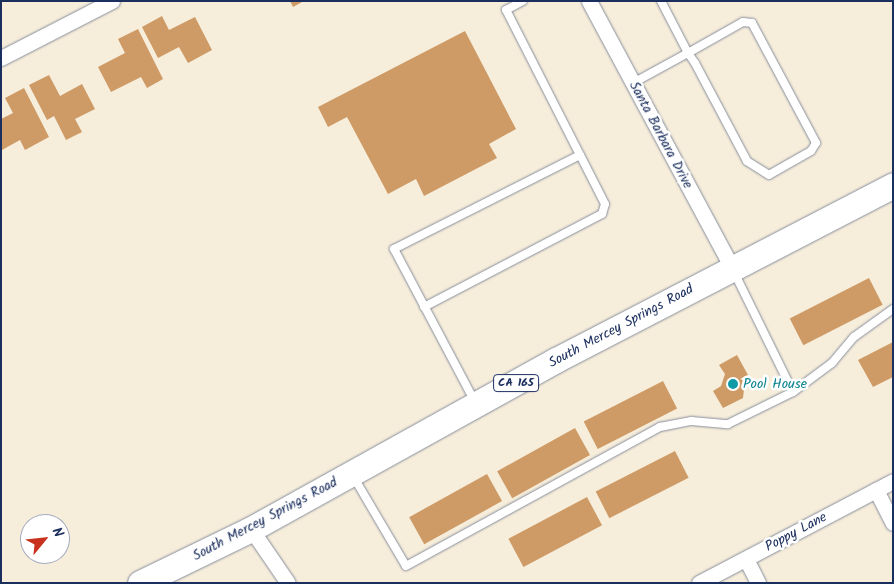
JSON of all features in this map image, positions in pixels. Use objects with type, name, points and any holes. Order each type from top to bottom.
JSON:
[{"type":"main road","name":"South Mercey Springs Road","points":[[140,583],[252,528],[476,404],[893,185]]},
{"type":"street","points":[[1,58],[112,1]]},
{"type":"street","name":"Santa Barbara Drive","points":[[589,1],[732,268]]},
{"type":"street","name":"Poppy Lane","points":[[699,583],[893,481]]},
{"type":"street","points":[[876,490],[893,523]]},
{"type":"street","points":[[252,528],[288,583]]},
{"type":"street","points":[[746,559],[758,583]]},
{"type":"lane","points":[[424,308],[602,214],[605,204],[506,10],[523,1]]},
{"type":"lane","points":[[633,84],[688,53],[743,22],[752,23],[816,143],[811,152],[770,175],[747,161],[688,53],[660,1]]},
{"type":"lane","points":[[476,404],[394,249],[580,155]]},
{"type":"lane","points":[[732,268],[793,392]]},
{"type":"lane","points":[[352,473],[406,566],[660,427],[691,421],[728,424],[793,392],[832,363],[854,337],[893,309]]},
{"type":"building","points":[[290,1],[304,1],[293,7]]},
{"type":"building","points":[[162,16],[169,30],[195,17],[212,50],[188,63],[179,47],[158,58],[142,27]]},
{"type":"building","points":[[138,29],[163,79],[147,88],[141,77],[111,92],[98,67],[125,53],[118,39]]},
{"type":"building","points":[[465,31],[516,129],[489,144],[497,158],[424,196],[416,179],[388,194],[347,117],[328,127],[318,107]]},
{"type":"building","points":[[49,75],[60,96],[82,84],[95,109],[75,119],[82,132],[66,140],[54,116],[47,120],[29,85]]},
{"type":"building","points":[[24,88],[49,137],[25,150],[20,140],[2,150],[1,119],[13,113],[5,98]]},
{"type":"building","points":[[869,278],[883,305],[803,345],[790,318]]},
{"type":"building","points":[[893,342],[893,377],[873,387],[858,360]]},
{"type":"building","name":"Pool House","points":[[737,355],[748,375],[740,379],[745,381],[743,398],[723,408],[713,391],[721,386],[725,374],[719,365]]},
{"type":"building","points":[[663,381],[677,409],[598,449],[584,421]]},
{"type":"building","points":[[575,428],[590,455],[512,498],[497,471]]},
{"type":"building","points":[[675,451],[689,478],[609,518],[596,491]]},
{"type":"building","points":[[487,474],[502,501],[424,544],[409,517]]},
{"type":"building","points":[[587,497],[602,525],[523,567],[508,539]]},
{"type":"place","name":"Pool House","points":[[733,384]]}]
